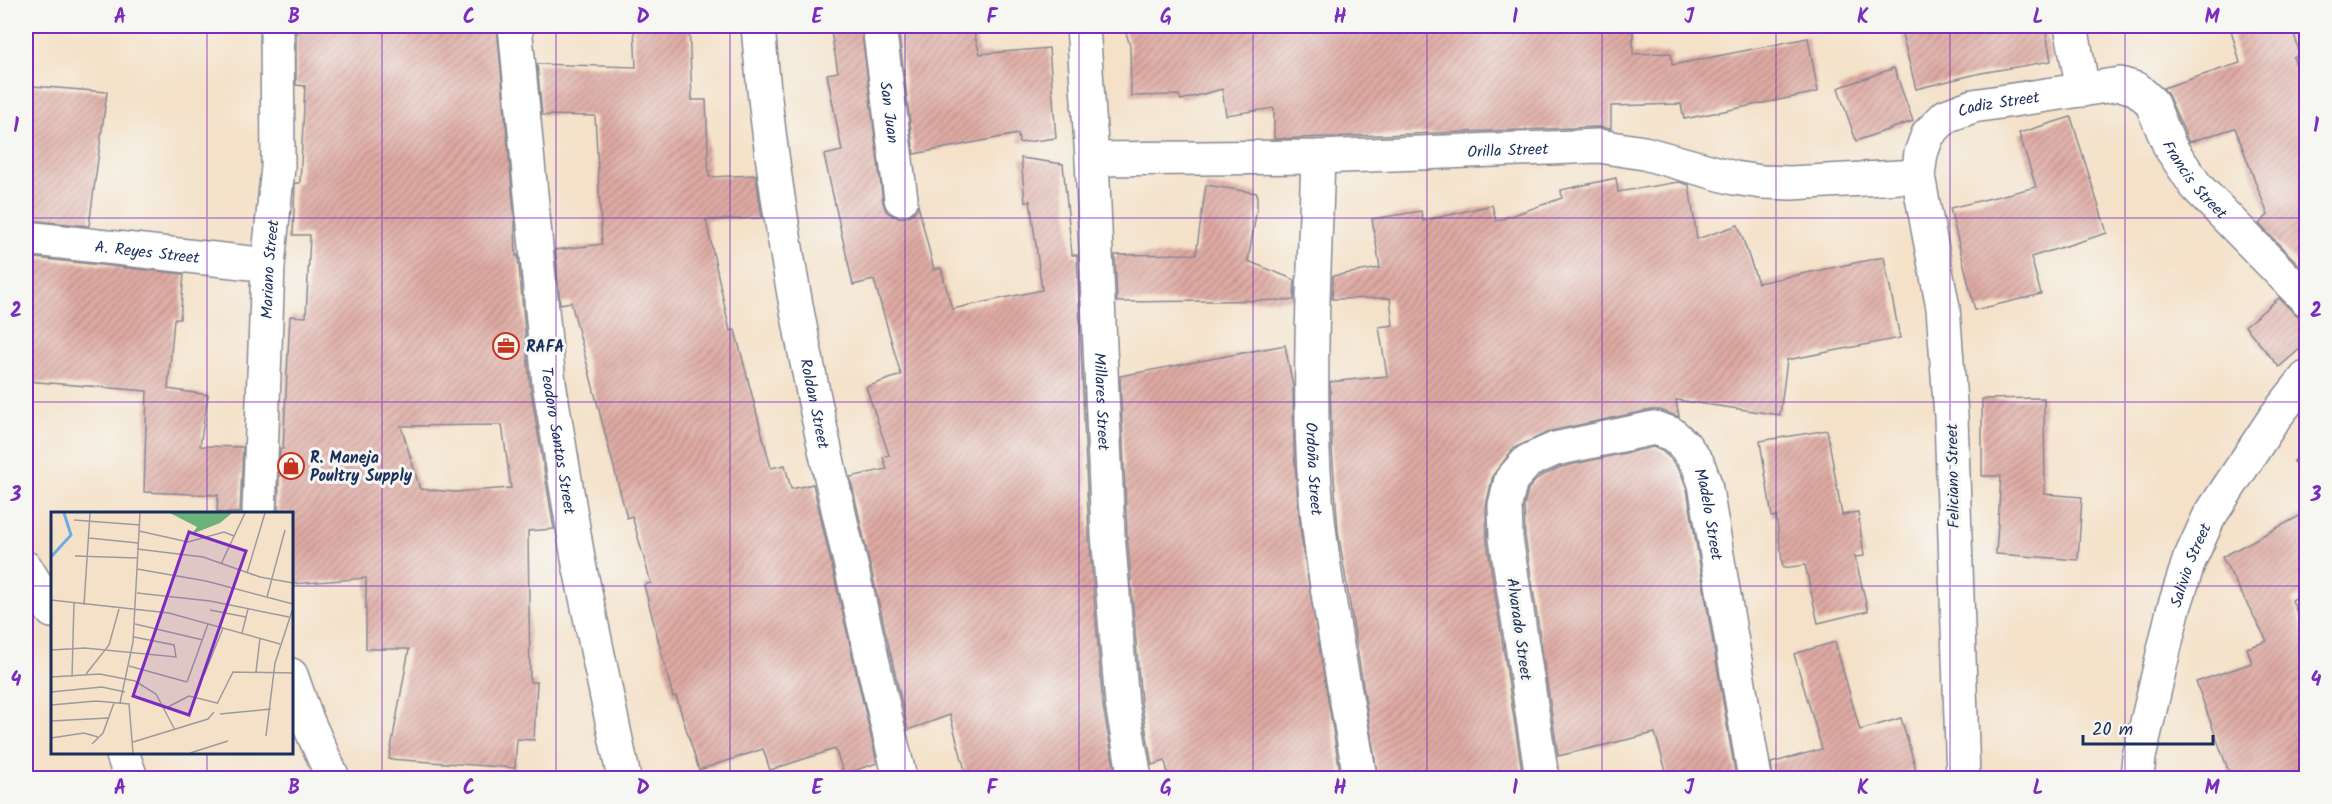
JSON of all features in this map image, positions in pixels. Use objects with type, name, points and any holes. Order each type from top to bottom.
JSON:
[{"type":"street","name":"Mariano Street","points":[[259,512],[268,265],[278,167],[277,26]]},
{"type":"street","name":"Teodoro Santos Street","points":[[515,26],[549,383],[579,564],[624,778]]},
{"type":"street","name":"Roldan Street","points":[[758,26],[762,75],[783,235],[810,382],[900,778]]},
{"type":"street","name":"San Juan","points":[[879,26],[901,199]]},
{"type":"street","name":"Millares Street","points":[[1083,26],[1092,159],[1108,534],[1122,704],[1135,778]]},
{"type":"street","points":[[2071,26],[2083,90]]},
{"type":"street","name":"Francis Street","points":[[2083,90],[2120,84],[2137,88],[2151,102],[2170,147],[2196,186],[2307,299]]},
{"type":"street","name":"Cadiz Street","points":[[1918,176],[1921,153],[1928,134],[1946,116],[1974,106],[2083,90]]},
{"type":"street","name":"Orilla Street","points":[[1092,159],[1318,157],[1599,146],[1644,153],[1734,178],[1762,182],[1791,183],[1918,176]]},
{"type":"street","name":"Ordoña Street","points":[[1318,157],[1311,351],[1312,453],[1321,548],[1360,778]]},
{"type":"street","name":"Feliciano Street","points":[[1918,176],[1943,308],[1951,416],[1963,778]]},
{"type":"street","name":"A. Reyes Street","points":[[26,238],[268,265]]},
{"type":"street","name":"Salivio Street","points":[[2137,778],[2139,757],[2173,611],[2189,561],[2209,517],[2275,417],[2307,378]]},
{"type":"street","name":"Madelo Street","points":[[1511,480],[1528,461],[1556,449],[1654,428],[1672,434],[1685,446],[1698,464],[1705,484],[1755,778]]},
{"type":"street","name":"Alvarado Street","points":[[1511,480],[1505,505],[1506,538],[1542,778]]},
{"type":"street","points":[[26,568],[51,609]]},
{"type":"street","points":[[292,678],[307,720],[333,778]]},
{"type":"street","points":[[122,753],[131,778]]},
{"type":"building","points":[[296,26],[497,26],[516,256],[518,255],[530,385],[554,529],[528,531],[530,682],[537,682],[534,740],[517,739],[515,768],[389,759],[409,649],[366,649],[366,578],[293,584],[292,512],[278,512],[280,449],[283,449],[290,316],[306,317],[310,235],[293,235],[295,183],[300,183],[305,86],[296,85]],"holes":[[[502,425],[511,488],[455,492],[420,489],[401,426]]]},
{"type":"building","points":[[634,26],[689,26],[692,100],[706,100],[709,177],[756,175],[762,218],[706,220],[730,331],[735,330],[771,468],[785,465],[791,489],[813,484],[877,763],[844,774],[835,749],[770,770],[763,749],[699,770],[676,696],[673,697],[644,585],[651,583],[632,516],[627,518],[571,302],[560,304],[555,250],[602,244],[595,116],[542,115],[537,64],[636,67]]},
{"type":"building","points":[[830,26],[861,26],[883,202],[886,211],[893,216],[903,218],[913,214],[918,205],[934,270],[941,268],[952,309],[1042,290],[1030,201],[1025,202],[1021,158],[1063,164],[1072,255],[1077,255],[1089,536],[1103,706],[1115,773],[1093,778],[967,778],[950,715],[908,730],[850,477],[887,469],[883,457],[889,455],[866,387],[901,375],[874,280],[853,285],[824,155],[842,151],[827,74],[838,72]]},
{"type":"building","points":[[898,26],[972,26],[980,54],[1049,48],[1056,138],[1019,143],[1018,134],[914,154]]},
{"type":"building","points":[[1124,26],[1633,26],[1633,54],[1671,53],[1672,65],[1808,38],[1818,92],[1684,119],[1681,104],[1611,106],[1611,129],[1598,127],[1274,139],[1274,108],[1226,115],[1222,89],[1181,100],[1179,95],[1131,96],[1130,46]]},
{"type":"building","points":[[1900,26],[2045,26],[2051,61],[1981,73],[1916,89]]},
{"type":"building","points":[[2230,26],[2292,26],[2300,55],[2293,57],[2307,93],[2307,273],[2259,224],[2268,215],[2235,128],[2189,142],[2163,88],[2240,63]]},
{"type":"building","points":[[1894,68],[1913,121],[1856,141],[1838,88]]},
{"type":"building","points":[[32,86],[107,92],[89,226],[26,220],[26,133]]},
{"type":"building","points":[[2071,117],[2107,233],[2031,257],[2041,294],[1975,310],[1950,208],[2036,187],[2019,133]]},
{"type":"building","points":[[1616,178],[1618,192],[1679,182],[1689,185],[1697,239],[1738,225],[1758,283],[1884,257],[1900,338],[1787,360],[1780,415],[1676,400],[1679,417],[1660,410],[1650,410],[1551,431],[1514,448],[1493,475],[1486,506],[1487,541],[1523,778],[1378,778],[1338,531],[1330,382],[1387,376],[1379,327],[1393,325],[1390,298],[1332,299],[1333,276],[1380,268],[1372,219],[1421,211],[1423,221],[1492,205],[1496,221],[1562,198],[1561,190]]},
{"type":"building","points":[[1206,185],[1257,193],[1257,208],[1248,261],[1295,280],[1294,300],[1117,302],[1115,255],[1196,254]]},
{"type":"building","points":[[26,257],[184,274],[180,319],[174,319],[168,389],[208,395],[200,446],[243,447],[240,512],[217,512],[218,495],[144,492],[147,391],[26,381]]},
{"type":"building","points":[[2279,298],[2300,317],[2307,317],[2307,343],[2279,367],[2245,326]]},
{"type":"building","points":[[1285,345],[1293,386],[1294,452],[1301,536],[1341,778],[1169,778],[1165,761],[1152,765],[1141,702],[1127,533],[1120,376]]},
{"type":"building","points":[[2044,398],[2045,494],[2082,497],[2078,560],[1996,554],[2001,476],[1982,476],[1982,399]]},
{"type":"building","points":[[1827,430],[1842,515],[1858,512],[1864,556],[1855,557],[1868,611],[1818,623],[1805,565],[1783,568],[1776,516],[1772,517],[1760,441]]},
{"type":"building","points":[[1653,447],[1671,459],[1681,473],[1687,489],[1736,778],[1668,778],[1655,733],[1558,756],[1525,536],[1524,507],[1528,489],[1539,477],[1561,467]]},
{"type":"building","points":[[2307,512],[2307,592],[2292,600],[2307,639],[2307,778],[2231,778],[2196,682],[2252,663],[2247,648],[2267,641],[2222,557]]},
{"type":"building","points":[[1835,642],[1860,730],[1901,718],[1916,769],[1884,778],[1773,778],[1771,763],[1822,749],[1794,654]]},
{"type":"place","name":"RAFA","points":[[506,346]]},
{"type":"place","name":"R. Maneja Poultry Supply","points":[[291,466]]}]
